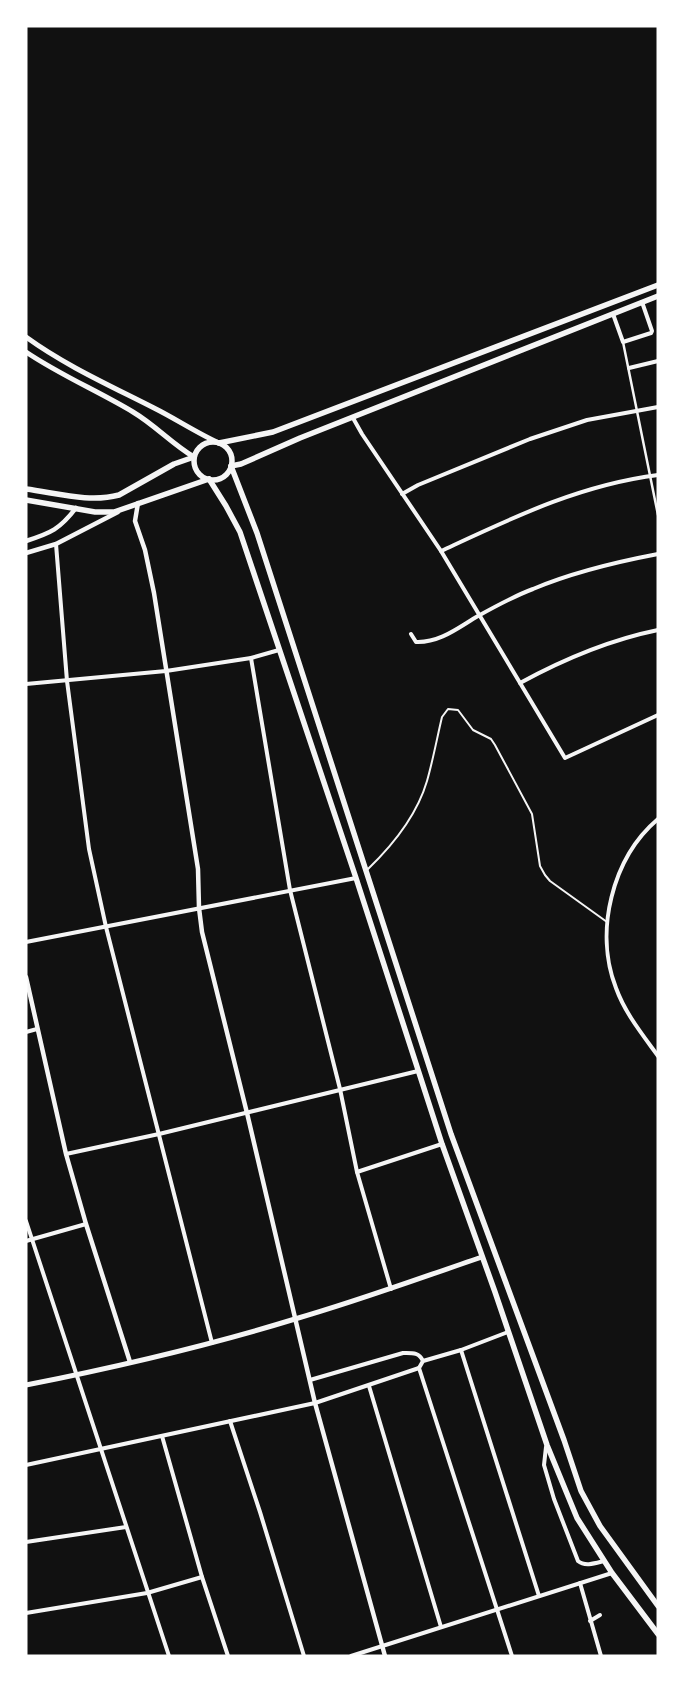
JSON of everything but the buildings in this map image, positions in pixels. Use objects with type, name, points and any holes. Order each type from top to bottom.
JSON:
[{"type":"main road","points":[[658,285],[273,432],[219,443],[207,443],[196,452],[194,458],[199,474],[209,479],[240,532],[356,878],[442,1144],[547,1445],[577,1518],[612,1574],[658,1634]]},
{"type":"main road","points":[[26,500],[96,512],[121,511],[138,503],[209,479],[221,478],[231,466],[241,464],[300,438],[658,296]]},
{"type":"main road","points":[[26,337],[62,361],[159,410],[199,434],[219,443],[229,451],[231,466],[257,533],[451,1134],[581,1491],[600,1526],[658,1606]]},
{"type":"main road","points":[[26,352],[65,376],[134,412],[154,426],[179,449],[194,458]]},
{"type":"main road","points":[[26,489],[92,498],[120,495],[174,464],[194,458]]},
{"type":"main road","points":[[76,508],[78,496]]},
{"type":"main road","points":[[26,1385],[78,1375],[212,1343],[295,1319],[482,1257]]},
{"type":"street","points":[[623,342],[651,333],[652,331],[642,302]]},
{"type":"street","points":[[613,314],[623,342],[629,368],[658,515]]},
{"type":"street","points":[[629,368],[658,361]]},
{"type":"street","points":[[402,494],[418,485],[530,438],[587,420],[658,407]]},
{"type":"street","points":[[353,418],[441,551],[565,758],[658,715]]},
{"type":"street","points":[[441,551],[546,503],[604,485],[658,475]]},
{"type":"street","points":[[138,503],[135,521],[145,550],[166,671],[198,869],[202,932],[247,1113],[315,1403],[385,1656]]},
{"type":"street","points":[[26,540],[54,531],[66,521],[76,508]]},
{"type":"street","points":[[26,553],[56,544],[121,511]]},
{"type":"street","points":[[56,544],[67,681],[89,849],[106,927],[212,1343]]},
{"type":"street","points":[[411,634],[416,642],[425,642],[448,634],[533,588],[585,571],[658,554]]},
{"type":"street","points":[[520,682],[572,656],[658,630]]},
{"type":"street","points":[[26,684],[166,671],[251,658],[279,650]]},
{"type":"street","points":[[251,658],[290,890],[340,1089],[356,1172],[391,1288]]},
{"type":"street","points":[[658,819],[641,838],[624,866],[616,884],[607,922],[608,954],[615,986],[632,1020],[658,1056]]},
{"type":"street","points":[[26,942],[356,878]]},
{"type":"street","points":[[26,977],[66,1154],[130,1362]]},
{"type":"street","points":[[26,1032],[37,1029]]},
{"type":"street","points":[[66,1154],[159,1134],[418,1071]]},
{"type":"street","points":[[356,1172],[442,1144]]},
{"type":"street","points":[[26,1221],[169,1656]]},
{"type":"street","points":[[26,1241],[86,1224]]},
{"type":"street","points":[[26,1465],[315,1403],[419,1368],[423,1361],[461,1350],[508,1332]]},
{"type":"street","points":[[461,1350],[539,1596]]},
{"type":"street","points":[[310,1380],[403,1353],[414,1353],[421,1356],[423,1361]]},
{"type":"street","points":[[419,1368],[512,1656]]},
{"type":"street","points":[[369,1386],[441,1627]]},
{"type":"street","points":[[230,1421],[304,1656]]},
{"type":"street","points":[[162,1436],[202,1577],[228,1656]]},
{"type":"street","points":[[547,1445],[544,1465],[554,1499],[578,1561],[581,1564],[587,1564],[604,1561]]},
{"type":"street","points":[[26,1542],[126,1527]]},
{"type":"street","points":[[351,1656],[612,1574]]},
{"type":"street","points":[[26,1614],[147,1593],[202,1577]]},
{"type":"street","points":[[580,1583],[601,1656]]},
{"type":"street","points":[[590,1621],[600,1616]]},
{"type":"lane","points":[[356,878],[382,856],[398,836],[418,802],[427,780],[442,717],[448,709],[455,709],[461,713],[475,731],[492,741],[527,802],[534,819],[540,866],[545,875],[550,881],[607,922]]}]
